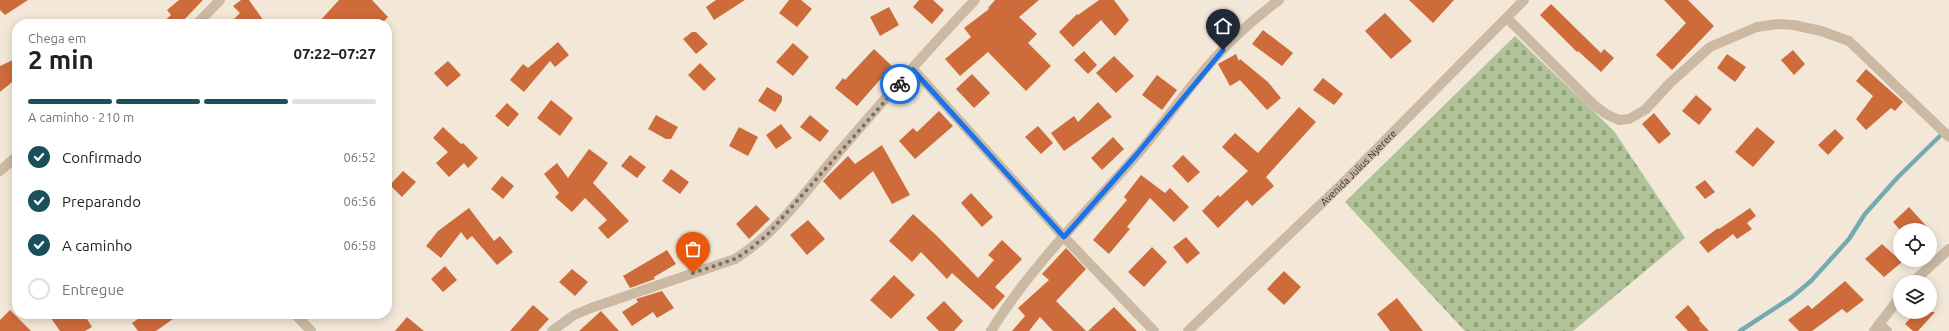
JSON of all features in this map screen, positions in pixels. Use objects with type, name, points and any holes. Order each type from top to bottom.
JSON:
[{"type":"street","points":[[202,19],[220,0]]},
{"type":"street","points":[[552,331],[574,315],[591,308],[735,259],[749,250],[768,234],[803,196],[838,153],[975,0]]},
{"type":"street","points":[[992,331],[1009,302],[1137,154],[1214,59],[1250,22],[1279,0]]},
{"type":"street","name":"Avenida Julius Nyerere","points":[[1188,331],[1344,182],[1524,0]]},
{"type":"street","points":[[1507,18],[1594,105],[1606,114],[1619,120],[1629,119],[1645,110],[1670,83],[1710,47],[1757,27],[1777,24],[1821,31],[1849,41],[1949,137]]},
{"type":"street","points":[[913,70],[1064,237],[1154,331]]},
{"type":"street","points":[[0,170],[12,160]]},
{"type":"street","points":[[1921,275],[1949,249]]},
{"type":"street","points":[[1880,329],[1893,308]]},
{"type":"street","points":[[300,319],[311,331]]},
{"type":"green space","points":[[1515,36],[1614,131],[1685,238],[1573,331],[1465,331],[1345,202]]},
{"type":"building","points":[[0,0],[28,0],[5,15],[0,10]]},
{"type":"building","points":[[179,0],[203,0],[185,19],[167,19],[171,15],[167,10]]},
{"type":"building","points":[[241,0],[249,0],[262,19],[234,19],[240,13],[233,6]]},
{"type":"building","points":[[339,0],[372,0],[388,17],[386,19],[322,19]]},
{"type":"building","points":[[716,0],[745,0],[714,20],[706,7]]},
{"type":"building","points":[[789,0],[801,0],[812,9],[797,27],[779,13]]},
{"type":"building","points":[[919,0],[933,0],[944,10],[932,24],[913,7]]},
{"type":"building","points":[[995,0],[1039,0],[1019,17],[1037,34],[1028,43],[1051,66],[1026,91],[988,52],[960,76],[945,59],[971,37],[964,28],[989,9],[988,8]]},
{"type":"building","points":[[1099,0],[1114,0],[1129,20],[1115,36],[1101,20],[1073,47],[1059,32],[1077,14],[1078,15]]},
{"type":"building","points":[[1409,0],[1454,0],[1433,23]]},
{"type":"building","points":[[1664,0],[1688,0],[1714,26],[1672,70],[1656,55],[1686,23]]},
{"type":"building","points":[[1551,4],[1601,53],[1604,49],[1614,58],[1601,72],[1578,51],[1577,52],[1540,15]]},
{"type":"building","points":[[889,7],[899,25],[880,36],[870,17]]},
{"type":"building","points":[[1385,13],[1412,41],[1391,59],[1365,31]]},
{"type":"building","points":[[1263,30],[1293,53],[1282,66],[1252,44]]},
{"type":"building","points":[[692,32],[696,32],[708,44],[696,54],[683,39]]},
{"type":"building","points":[[558,42],[569,55],[555,67],[550,61],[524,92],[510,80],[523,64],[528,68]]},
{"type":"building","points":[[793,43],[809,57],[793,76],[776,62]]},
{"type":"building","points":[[874,49],[892,66],[857,106],[835,88],[843,78],[845,80]]},
{"type":"building","points":[[1793,50],[1805,64],[1794,75],[1781,60]]},
{"type":"building","points":[[1084,51],[1097,65],[1088,74],[1074,60]]},
{"type":"building","points":[[1236,54],[1239,61],[1240,59],[1268,82],[1281,98],[1267,110],[1240,80],[1230,86],[1218,64]]},
{"type":"building","points":[[1727,54],[1746,67],[1735,82],[1717,68]]},
{"type":"building","points":[[1114,56],[1134,76],[1116,93],[1096,73]]},
{"type":"building","points":[[12,60],[12,82],[0,92],[0,66]]},
{"type":"building","points":[[448,61],[461,75],[447,87],[434,73]]},
{"type":"building","points":[[700,63],[716,79],[704,91],[688,75]]},
{"type":"building","points":[[1866,69],[1903,102],[1895,111],[1891,108],[1866,130],[1856,119],[1873,96],[1856,81]]},
{"type":"building","points":[[972,74],[990,93],[974,108],[956,89]]},
{"type":"building","points":[[1157,75],[1177,90],[1162,110],[1142,95]]},
{"type":"building","points":[[1323,78],[1343,94],[1334,105],[1313,90]]},
{"type":"building","points":[[767,87],[782,96],[782,101],[775,112],[758,101]]},
{"type":"building","points":[[1696,95],[1712,109],[1699,125],[1682,111]]},
{"type":"building","points":[[551,100],[573,118],[560,136],[537,118]]},
{"type":"building","points":[[1098,102],[1112,117],[1064,151],[1051,133],[1074,116],[1078,122]]},
{"type":"building","points":[[507,103],[519,114],[508,127],[495,116]]},
{"type":"building","points":[[1299,107],[1316,122],[1266,177],[1274,186],[1252,206],[1247,200],[1218,228],[1202,211],[1218,195],[1220,197],[1248,171],[1222,147],[1235,133],[1258,153]]},
{"type":"building","points":[[939,111],[953,126],[915,159],[899,141],[913,128],[917,132]]},
{"type":"building","points":[[1654,113],[1671,134],[1659,144],[1642,124]]},
{"type":"building","points":[[656,115],[678,127],[671,139],[666,139],[648,129]]},
{"type":"building","points":[[810,115],[829,131],[820,142],[800,127]]},
{"type":"building","points":[[781,124],[792,138],[776,149],[766,135]]},
{"type":"building","points":[[1038,126],[1053,143],[1041,154],[1025,137]]},
{"type":"building","points":[[443,127],[461,144],[463,143],[478,158],[468,168],[464,163],[449,177],[436,163],[448,152],[433,138]]},
{"type":"building","points":[[739,127],[758,137],[748,156],[729,146]]},
{"type":"building","points":[[1757,127],[1775,142],[1753,167],[1735,152]]},
{"type":"building","points":[[1835,129],[1844,138],[1828,155],[1818,145]]},
{"type":"building","points":[[1113,137],[1124,149],[1102,170],[1091,158]]},
{"type":"building","points":[[882,145],[910,195],[892,204],[873,171],[840,200],[823,181],[848,156],[855,164]]},
{"type":"building","points":[[589,149],[608,163],[593,183],[629,221],[608,239],[598,228],[607,220],[585,198],[572,212],[555,197],[559,193],[544,174],[557,163],[568,178]]},
{"type":"building","points":[[630,155],[646,167],[637,178],[621,166]]},
{"type":"building","points":[[1183,155],[1200,172],[1188,183],[1172,166]]},
{"type":"building","points":[[671,169],[689,182],[680,194],[662,181]]},
{"type":"building","points":[[403,171],[416,182],[402,197],[392,187],[392,183]]},
{"type":"building","points":[[1141,175],[1165,193],[1170,188],[1189,207],[1174,222],[1150,198],[1127,227],[1130,229],[1109,254],[1093,240],[1127,200],[1124,197]]},
{"type":"building","points":[[502,176],[514,186],[503,199],[491,189]]},
{"type":"building","points":[[1705,180],[1715,192],[1705,199],[1695,187]]},
{"type":"building","points":[[971,193],[993,217],[982,227],[961,203]]},
{"type":"building","points":[[756,205],[770,219],[749,239],[736,224]]},
{"type":"building","points":[[1909,207],[1924,223],[1894,223],[1893,222]]},
{"type":"building","points":[[469,208],[494,241],[500,236],[513,252],[497,265],[472,236],[467,240],[461,232],[441,258],[426,246],[438,231]]},
{"type":"building","points":[[1750,208],[1756,216],[1747,223],[1752,229],[1737,239],[1733,234],[1708,253],[1699,242]]},
{"type":"building","points":[[913,214],[978,278],[994,260],[988,255],[1002,240],[1022,259],[995,287],[1005,296],[993,310],[952,273],[947,279],[921,252],[912,262],[889,241]]},
{"type":"building","points":[[808,220],[825,239],[807,255],[790,235]]},
{"type":"building","points":[[1186,237],[1200,253],[1187,264],[1173,247]]},
{"type":"building","points":[[1882,244],[1893,254],[1893,267],[1896,267],[1884,277],[1865,259]]},
{"type":"building","points":[[1152,247],[1167,262],[1144,287],[1128,272]]},
{"type":"building","points":[[1066,248],[1086,269],[1056,301],[1086,331],[1053,331],[1040,317],[1029,331],[1012,331],[1025,316],[1018,308],[1049,280],[1042,274]]},
{"type":"building","points":[[667,250],[676,264],[654,277],[655,279],[630,288],[623,276]]},
{"type":"building","points":[[445,266],[457,280],[443,292],[431,279]]},
{"type":"building","points":[[572,269],[588,282],[575,296],[559,282]]},
{"type":"building","points":[[1284,271],[1301,287],[1284,305],[1267,289]]},
{"type":"building","points":[[894,275],[915,295],[891,319],[870,300]]},
{"type":"building","points":[[1845,281],[1864,300],[1847,313],[1842,309],[1812,331],[1799,331],[1788,320],[1808,305],[1812,309]]},
{"type":"building","points":[[662,291],[674,308],[657,318],[653,312],[632,326],[622,312],[638,302],[636,299]]},
{"type":"building","points":[[1397,298],[1423,331],[1390,331],[1377,314]]},
{"type":"building","points":[[944,301],[963,321],[954,331],[939,331],[926,318]]},
{"type":"building","points":[[533,305],[549,319],[538,331],[510,331]]},
{"type":"building","points":[[1688,305],[1709,331],[1688,331],[1675,317]]},
{"type":"building","points":[[1114,307],[1137,331],[1088,331]]},
{"type":"building","points":[[10,310],[12,312],[12,319],[19,319],[31,331],[0,331],[0,320]]},
{"type":"building","points":[[601,311],[619,331],[579,331]]},
{"type":"building","points":[[407,317],[424,331],[395,331]]},
{"type":"building","points":[[52,319],[87,319],[92,327],[85,331],[60,331]]},
{"type":"building","points":[[138,319],[173,319],[156,331],[138,331],[132,323]]},
{"type":"building","points":[[1910,319],[1929,319],[1918,331],[1913,331],[1905,324]]},
{"type":"waterway","points":[[1740,331],[1792,297],[1811,281],[1849,239],[1865,214],[1898,177],[1944,132]]},
{"type":"way so far","points":[[693,273],[735,259],[749,250],[768,234],[900,84]]},
{"type":"route","points":[[900,84],[913,70],[1064,237],[1137,154],[1179,101],[1223,50]]}]
